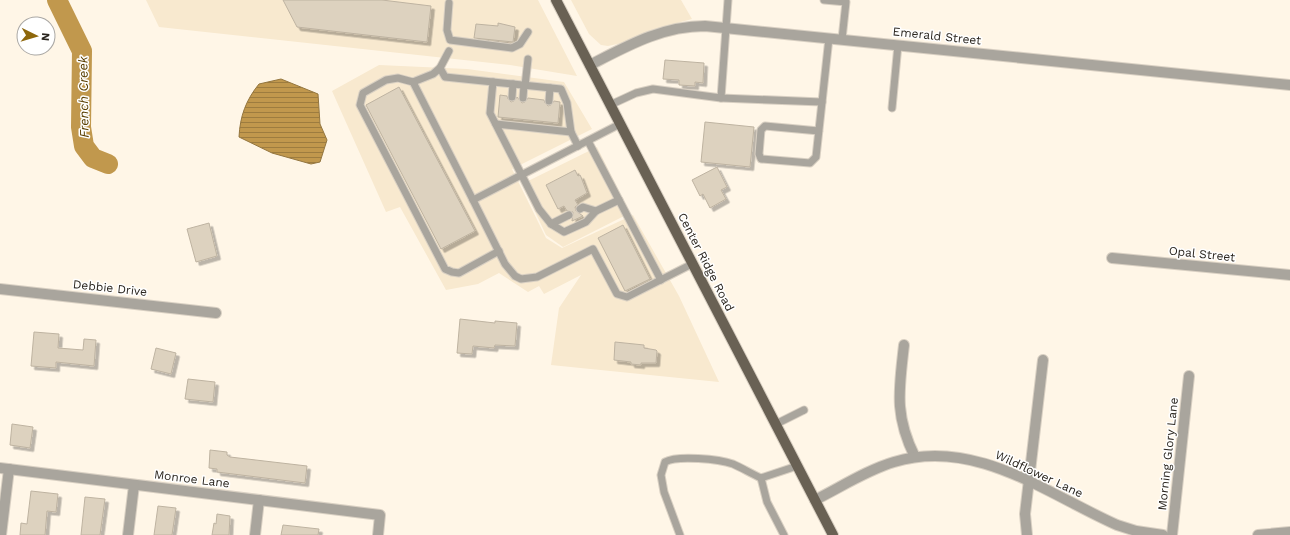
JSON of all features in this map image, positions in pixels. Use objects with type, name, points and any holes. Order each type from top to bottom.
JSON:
[{"type":"main road","name":"Center Ridge Road","points":[[556,0],[833,535]]},
{"type":"street","name":"Emerald Street","points":[[590,65],[644,38],[668,30],[693,26],[725,27],[1290,85]]},
{"type":"street","name":"Opal Street","points":[[1112,258],[1290,275]]},
{"type":"street","name":"Debbie Drive","points":[[0,289],[216,313]]},
{"type":"street","points":[[904,345],[899,408],[902,425],[915,457]]},
{"type":"street","points":[[1027,535],[1025,514],[1030,482],[1043,360]]},
{"type":"street","name":"Morning Glory Lane","points":[[1172,535],[1189,376]]},
{"type":"street","name":"Wildflower Lane","points":[[815,500],[870,472],[894,462],[915,457],[946,455],[972,459],[997,466],[1117,525],[1136,531],[1163,535]]},
{"type":"street","points":[[1,535],[5,469]]},
{"type":"street","name":"Monroe Lane","points":[[5,469],[380,515],[378,535]]},
{"type":"street","points":[[128,535],[134,485]]},
{"type":"street","points":[[255,535],[259,500]]},
{"type":"street","points":[[1258,535],[1290,532]]},
{"type":"lane","points":[[721,98],[728,0]]},
{"type":"lane","points":[[824,0],[846,2],[842,39]]},
{"type":"lane","points":[[449,3],[448,36],[450,40],[517,47],[528,32]]},
{"type":"lane","points":[[818,131],[765,126],[761,130],[758,154],[761,159],[810,162],[816,157],[829,38]]},
{"type":"lane","points":[[892,108],[898,45]]},
{"type":"lane","points":[[449,51],[440,68],[433,74],[413,82],[398,78],[386,80],[363,93],[360,105],[445,269],[459,273],[499,251]]},
{"type":"lane","points":[[523,98],[528,59]]},
{"type":"lane","points":[[440,68],[445,77],[561,89],[566,103],[571,132],[578,146]]},
{"type":"lane","points":[[413,82],[510,272],[521,279],[537,277],[594,249],[617,294],[627,297],[692,264]]},
{"type":"lane","points":[[493,82],[490,113],[540,209],[551,224],[564,232],[586,222],[596,211],[619,200]]},
{"type":"lane","points":[[512,97],[513,84]]},
{"type":"lane","points":[[549,100],[550,88]]},
{"type":"lane","points":[[610,105],[636,93],[653,89],[721,98],[822,102]]},
{"type":"lane","points":[[509,126],[510,118]]},
{"type":"lane","points":[[520,127],[521,119]]},
{"type":"lane","points":[[546,130],[547,122]]},
{"type":"lane","points":[[496,124],[571,132]]},
{"type":"lane","points":[[473,200],[620,124]]},
{"type":"lane","points":[[588,140],[661,280]]},
{"type":"lane","points":[[580,209],[583,207],[596,211]]},
{"type":"lane","points":[[551,224],[569,215]]},
{"type":"lane","points":[[776,424],[804,410]]},
{"type":"lane","points":[[680,535],[664,492],[662,475],[665,462],[672,458],[696,459],[732,464],[761,478],[797,466]]},
{"type":"lane","points":[[761,478],[767,502],[784,535]]},
{"type":"shaded area","points":[[146,0],[538,0],[577,76],[510,65],[159,27]]},
{"type":"shaded area","points":[[571,0],[681,0],[692,19],[651,30],[622,43],[608,46],[601,45],[589,34]]},
{"type":"shaded area","points":[[379,65],[467,69],[564,82],[592,129],[512,169],[546,238],[562,248],[633,215],[679,296],[719,382],[551,365],[559,308],[581,275],[544,294],[539,286],[528,292],[499,273],[478,284],[446,290],[400,207],[386,212],[332,91]]},
{"type":"shaded area","points":[[281,79],[318,94],[320,124],[327,140],[320,162],[311,164],[272,153],[239,137],[244,109],[254,90],[259,84]]},
{"type":"shaded area","points":[[597,147],[630,213],[563,247],[546,235],[522,184]]},
{"type":"building","points":[[283,0],[382,0],[431,6],[427,42],[297,27]]},
{"type":"building","points":[[498,23],[515,27],[513,42],[474,38],[476,24],[498,26]]},
{"type":"building","points":[[665,60],[704,63],[703,83],[695,82],[695,86],[679,85],[679,80],[663,79]]},
{"type":"building","points":[[399,87],[475,231],[441,249],[366,105]]},
{"type":"building","points":[[500,95],[507,96],[511,102],[517,97],[522,103],[528,98],[544,100],[548,106],[554,101],[560,102],[558,123],[498,117]]},
{"type":"building","points":[[705,122],[754,127],[750,167],[701,162]]},
{"type":"building","points":[[717,167],[727,187],[721,190],[726,199],[710,208],[703,194],[700,196],[692,180]]},
{"type":"building","points":[[575,170],[578,176],[580,175],[587,193],[575,200],[578,205],[575,207],[576,211],[583,216],[572,221],[573,212],[567,211],[564,206],[558,209],[546,185]]},
{"type":"building","points":[[209,223],[217,256],[196,262],[187,229]]},
{"type":"building","points":[[623,225],[650,279],[625,291],[598,238]]},
{"type":"building","points":[[460,319],[495,323],[495,321],[517,323],[515,346],[495,345],[494,348],[473,346],[472,354],[457,353]]},
{"type":"building","points":[[34,332],[59,334],[58,348],[83,350],[84,339],[96,340],[94,366],[56,362],[56,368],[31,366]]},
{"type":"building","points":[[615,342],[644,345],[644,348],[656,350],[656,363],[641,363],[641,365],[614,360]]},
{"type":"building","points":[[156,348],[176,353],[171,374],[151,369]]},
{"type":"building","points":[[188,379],[215,382],[213,402],[185,399]]},
{"type":"building","points":[[12,424],[33,427],[30,448],[10,445]]},
{"type":"building","points":[[210,450],[227,452],[227,455],[230,457],[307,466],[305,483],[217,472],[217,469],[209,468]]},
{"type":"building","points":[[31,491],[58,494],[56,512],[47,511],[45,535],[20,535],[21,523],[27,524]]},
{"type":"building","points":[[85,497],[105,499],[100,535],[81,535]]},
{"type":"building","points":[[158,506],[176,508],[172,535],[154,535]]},
{"type":"building","points":[[217,514],[230,516],[229,535],[212,535],[214,523],[216,524]]},
{"type":"building","points":[[283,525],[319,529],[318,535],[281,535]]},
{"type":"waterway","name":"French Creek","points":[[57,0],[82,51],[81,127],[84,146],[93,158],[108,164]]}]
